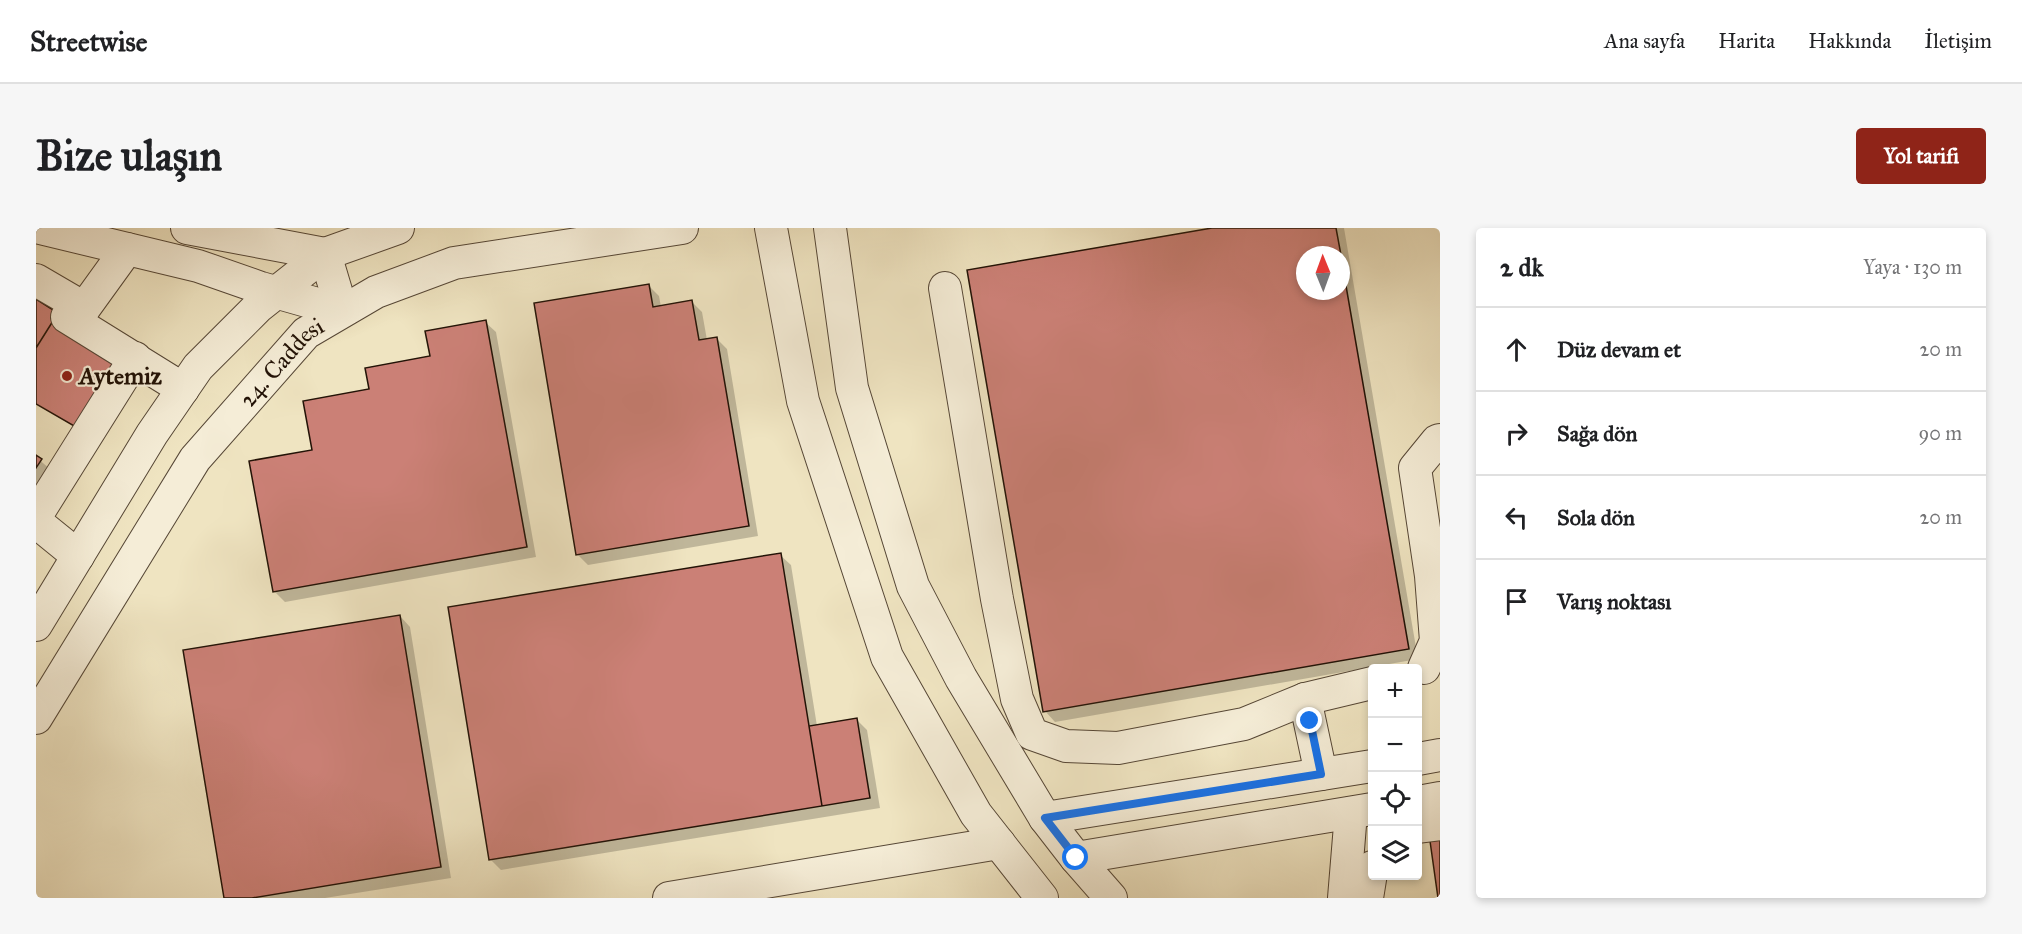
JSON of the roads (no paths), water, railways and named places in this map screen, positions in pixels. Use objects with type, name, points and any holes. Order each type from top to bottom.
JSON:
[{"type":"street","points":[[40,228],[198,266],[342,311]]},
{"type":"street","points":[[187,228],[325,254]]},
{"type":"street","points":[[36,625],[152,434],[198,367],[258,307],[325,254],[398,228]]},
{"type":"street","name":"24. Caddesi","points":[[36,718],[195,459],[306,333],[375,292],[454,263],[682,228]]},
{"type":"street","points":[[771,228],[803,401],[887,657],[976,814],[1042,898]]},
{"type":"street","points":[[830,228],[852,388],[913,586],[961,678],[1045,818],[1111,898]]},
{"type":"street","points":[[75,315],[127,249]]},
{"type":"street","points":[[325,254],[342,311]]},
{"type":"street","points":[[36,280],[75,315],[135,358],[183,388]]},
{"type":"street","points":[[945,288],[1017,699],[1032,734],[1066,746],[1118,748],[1244,724],[1305,699],[1368,684]]},
{"type":"street","points":[[36,516],[135,358]]},
{"type":"street","points":[[1427,666],[1436,641],[1431,576],[1415,468],[1440,440]]},
{"type":"street","points":[[36,522],[78,556]]},
{"type":"street","points":[[1305,699],[1321,774]]},
{"type":"street","points":[[1422,758],[1440,755]]},
{"type":"street","points":[[1045,818],[1368,767]]},
{"type":"street","points":[[1422,801],[1440,798]]},
{"type":"street","points":[[1076,858],[1362,811],[1344,898]]},
{"type":"street","points":[[1422,826],[1440,824]]},
{"type":"street","points":[[669,898],[999,843]]},
{"type":"street","points":[[1368,898],[1370,880]]},
{"type":"place","name":"Aytemiz","points":[[67,376]]}]
